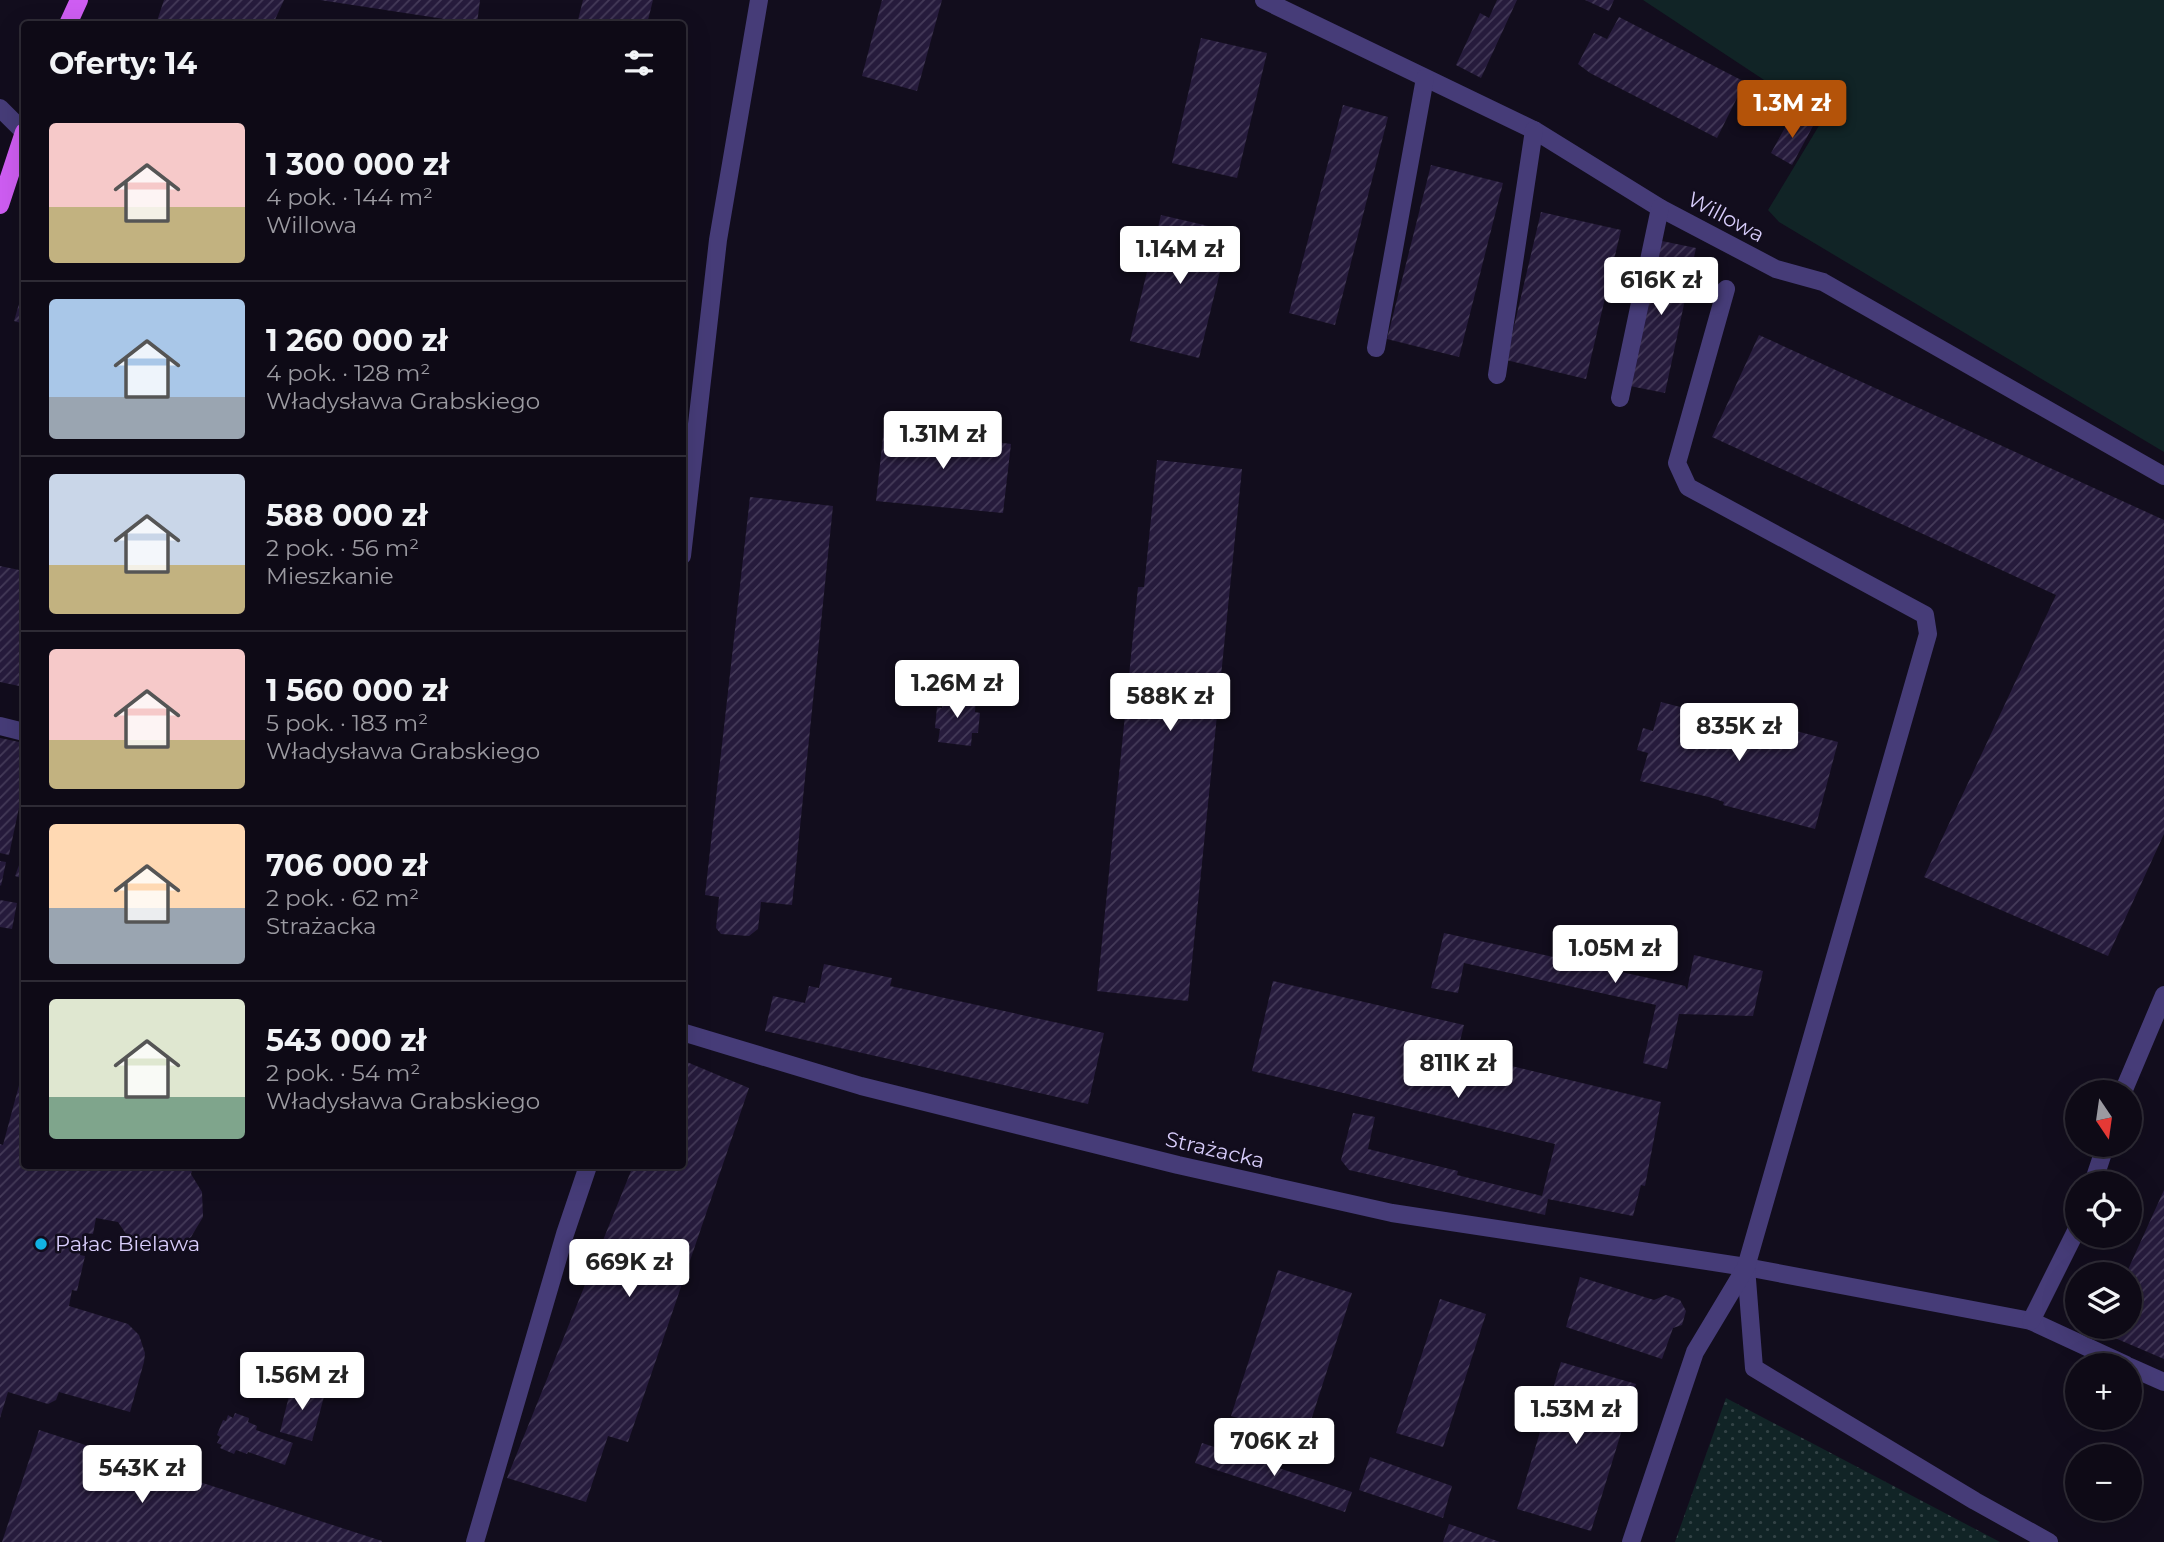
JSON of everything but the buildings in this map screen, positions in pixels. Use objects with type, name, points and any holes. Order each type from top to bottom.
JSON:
[{"type":"main road","points":[[69,21],[79,0]]},
{"type":"main road","points":[[0,205],[21,141]]},
{"type":"street","points":[[686,521],[718,240],[759,0]]},
{"type":"street","name":"Willowa","points":[[1264,0],[1534,130],[1660,208],[1776,270],[1823,282],[2164,476]]},
{"type":"street","points":[[1376,348],[1425,78]]},
{"type":"street","points":[[0,108],[21,129]]},
{"type":"street","points":[[1497,375],[1534,130]]},
{"type":"street","points":[[1620,398],[1660,208]]},
{"type":"street","points":[[1631,1542],[1695,1352],[1746,1267],[1928,634],[1925,615],[1688,487],[1677,463],[1726,289]]},
{"type":"street","points":[[0,726],[21,731]]},
{"type":"street","points":[[2128,1080],[2164,995]]},
{"type":"street","name":"Strażacka","points":[[686,1033],[861,1086],[1178,1165],[1392,1213],[1746,1267],[2031,1321],[2100,1353]]},
{"type":"street","points":[[475,1542],[565,1234],[587,1169]]},
{"type":"street","points":[[2031,1321],[2068,1248]]},
{"type":"street","points":[[1746,1267],[1754,1368],[1975,1502],[2049,1542]]},
{"type":"street","name":"Strażacka","points":[[2142,1372],[2164,1382]]},
{"type":"green space","points":[[1643,0],[2164,0],[2164,452],[1779,222],[1768,210],[1823,119]]},
{"type":"green space","points":[[1726,1398],[2000,1542],[1675,1542]]},
{"type":"place","name":"Pałac Bielawa","points":[[41,1244]]}]
